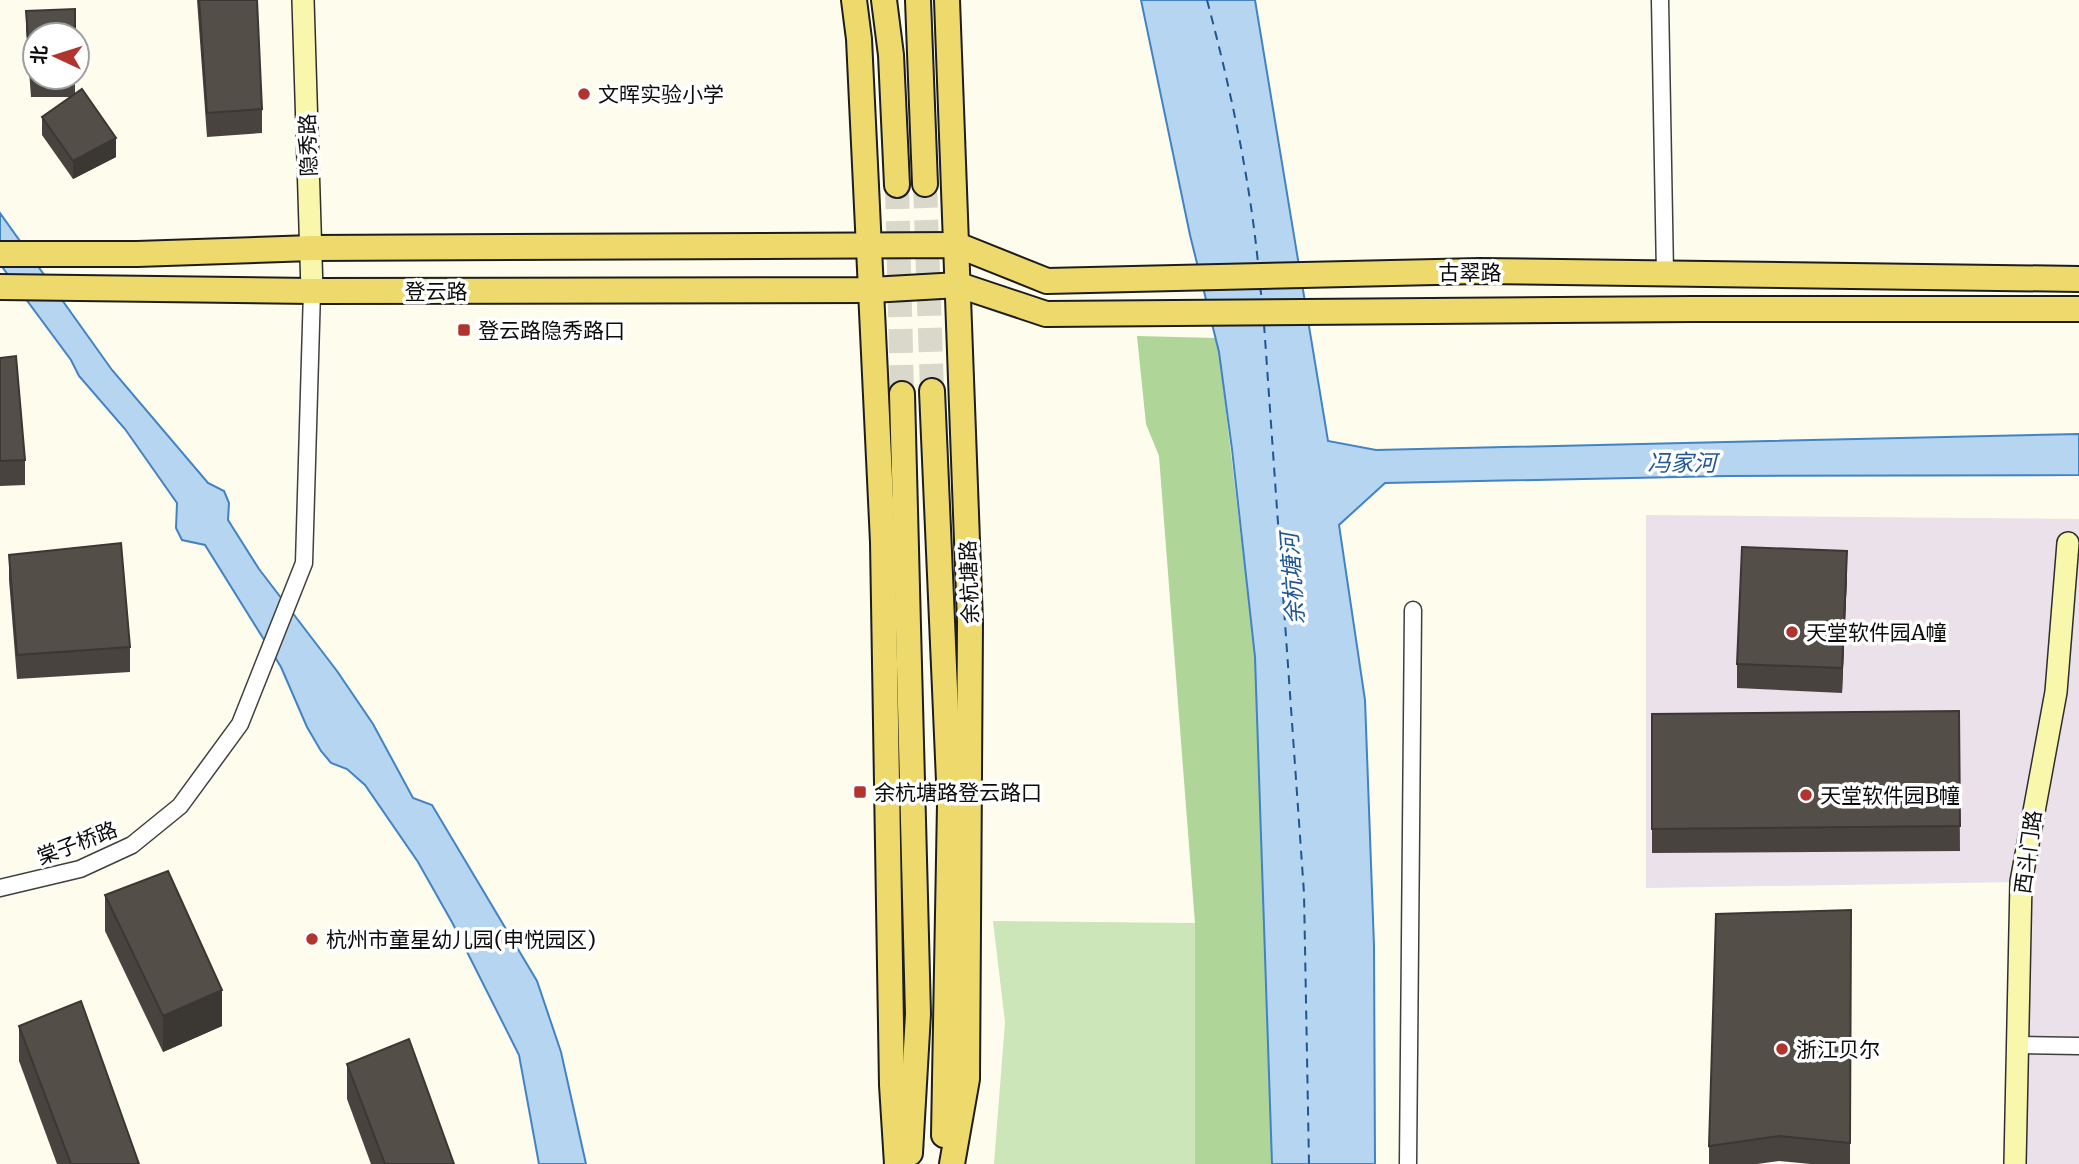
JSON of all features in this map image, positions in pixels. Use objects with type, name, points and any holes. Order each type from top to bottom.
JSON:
[{"type":"main road","points":[[854,0],[883,542],[892,1086],[897,1164]]},
{"type":"main road","points":[[884,0],[891,55],[897,185]]},
{"type":"main road","points":[[918,0],[925,184]]},
{"type":"main road","name":"余杭塘路","points":[[947,0],[971,622],[967,1079],[952,1164]]},
{"type":"main road","name":"古翠路","points":[[869,246],[957,245],[1047,281],[1480,271],[2079,279]]},
{"type":"main road","name":"登云路","points":[[0,254],[137,254],[312,248],[869,246]]},
{"type":"main road","name":"古翠路","points":[[871,290],[959,285],[1046,314],[2079,309]]},
{"type":"main road","name":"登云路","points":[[3,287],[312,291],[871,290]]},
{"type":"main road","name":"余杭塘路","points":[[932,391],[950,804],[944,1164]]},
{"type":"main road","points":[[902,394],[918,1014],[909,1164]]},
{"type":"street","name":"隐秀路","points":[[303,0],[312,291]]},
{"type":"street","points":[[1660,0],[1665,274]]},
{"type":"street","name":"棠子桥路","points":[[0,888],[80,869],[132,845],[180,806],[240,724],[304,564],[312,291]]},
{"type":"street","name":"西斗门路","points":[[2015,1164],[2021,882],[2056,692],[2072,578],[2068,543]]},
{"type":"street","points":[[1408,1164],[1413,610]]},
{"type":"street","points":[[2017,1045],[2079,1046]]},
{"type":"shaded area","points":[[1646,515],[2079,519],[2079,1164],[2014,1164],[2021,882],[1646,888]]},
{"type":"green space","points":[[1137,336],[1216,338],[1219,352],[1255,657],[1272,1164],[1195,1164],[1195,923],[1159,456],[1146,424]]},
{"type":"green space","points":[[993,921],[1195,923],[1195,1164],[994,1164],[1005,1022]]},
{"type":"water","points":[[1141,0],[1255,0],[1328,441],[1376,450],[2079,434],[2079,475],[1726,476],[1385,483],[1339,525],[1365,700],[1374,946],[1375,1164],[1272,1164],[1255,657],[1232,449],[1219,352],[1190,235]]},
{"type":"water","points":[[0,213],[112,370],[208,483],[224,491],[229,503],[228,520],[259,569],[337,671],[373,724],[413,798],[432,805],[537,981],[561,1052],[586,1164],[539,1164],[519,1055],[453,924],[418,862],[365,785],[347,769],[331,763],[321,751],[307,727],[281,667],[205,545],[182,540],[176,528],[177,503],[125,429],[79,376],[71,360],[0,264]]},
{"type":"building","points":[[199,0],[257,0],[262,109],[207,113]]},
{"type":"building","points":[[75,9],[75,21],[27,21],[26,11]]},
{"type":"building","points":[[79,91],[83,91],[116,138],[73,161],[42,117]]},
{"type":"building","points":[[16,356],[25,460],[0,461],[0,358]]},
{"type":"building","points":[[121,543],[130,647],[17,655],[9,555]]},
{"type":"building","name":"天堂软件园A幢","points":[[1742,547],[1847,551],[1842,668],[1737,664]]},
{"type":"building","name":"天堂软件园B幢","points":[[1959,711],[1960,826],[1652,829],[1652,714]]},
{"type":"building","points":[[168,871],[222,990],[163,1016],[105,895]]},
{"type":"building","name":"浙江贝尔","points":[[1851,910],[1850,1143],[1779,1136],[1709,1146],[1716,914]]},
{"type":"building","points":[[81,1001],[139,1164],[71,1164],[19,1026]]},
{"type":"building","points":[[409,1039],[454,1164],[385,1164],[347,1064]]},
{"type":"ferry route","points":[[1207,0],[1238,131],[1258,263]]},
{"type":"ferry route","points":[[1260,286],[1262,301]]},
{"type":"ferry route","points":[[1264,324],[1304,893],[1309,1164]]},
{"type":"tunnel","points":[[925,184],[932,391]]},
{"type":"tunnel","points":[[897,185],[902,394]]},
{"type":"place","name":"文晖实验小学","points":[[584,94]]},
{"type":"place","name":"登云路隐秀路口","points":[[464,330]]},
{"type":"place","name":"天堂软件园A幢","points":[[1792,632]]},
{"type":"place","name":"余杭塘路登云路口","points":[[860,792]]},
{"type":"place","name":"天堂软件园B幢","points":[[1806,795]]},
{"type":"place","name":"杭州市童星幼儿园(申悦园区)","points":[[312,939]]},
{"type":"place","name":"浙江贝尔","points":[[1782,1049]]},
{"type":"water label","name":"冯家河","points":[[1682,462]]},
{"type":"water label","name":"余杭塘河","points":[[1292,579]]}]
